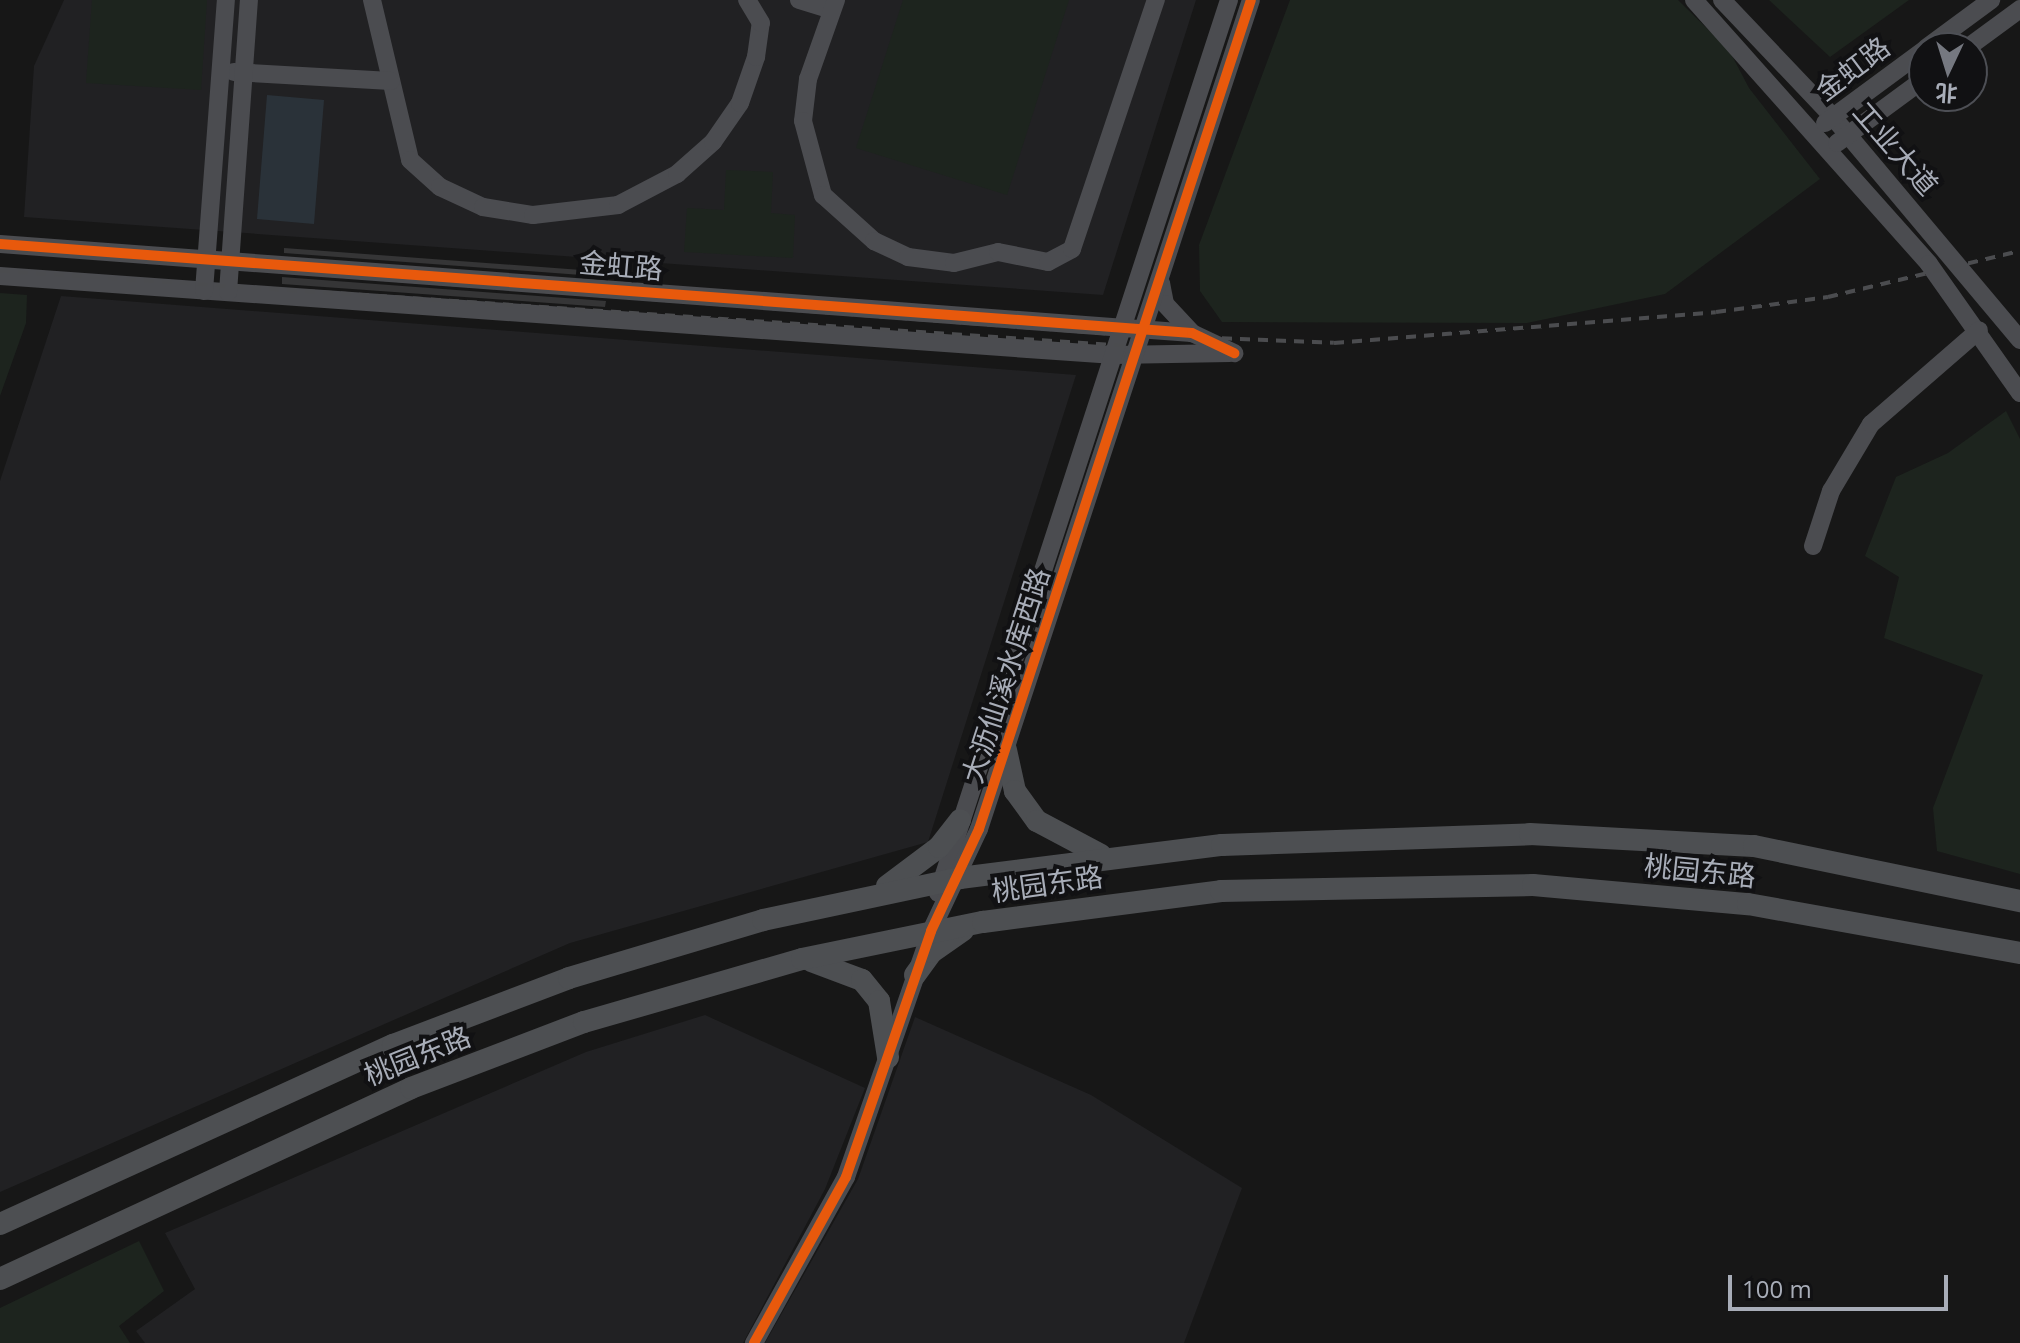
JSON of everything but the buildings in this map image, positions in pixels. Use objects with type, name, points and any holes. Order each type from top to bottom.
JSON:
[{"type":"main road","points":[[1006,750],[1015,791],[1037,821],[1102,856]]},
{"type":"main road","points":[[873,894],[911,871],[960,820]]},
{"type":"main road","name":"桃园东路","points":[[0,1224],[393,1045],[569,978],[873,894],[950,880],[1102,856],[1222,845],[1530,834],[1754,846],[2020,901]]},
{"type":"main road","name":"桃园东路","points":[[0,1279],[411,1088],[584,1022],[802,959],[983,922],[1221,891],[1533,885],[1748,904],[2020,953]]},
{"type":"main road","points":[[915,975],[955,933],[983,922]]},
{"type":"main road","points":[[802,959],[839,966],[862,980],[879,1001],[888,1057]]},
{"type":"street","points":[[204,291],[226,0]]},
{"type":"street","points":[[228,292],[249,0]]},
{"type":"street","points":[[372,0],[410,160],[440,187],[483,207],[533,215],[618,205],[677,174],[713,142],[740,103],[761,23],[747,0]]},
{"type":"street","points":[[799,0],[834,5],[808,79],[803,121],[823,195],[874,241],[908,257],[954,263],[998,252],[1048,262],[1072,249],[1156,0]]},
{"type":"street","points":[[950,880],[960,820],[1112,400],[1114,355],[1229,0]]},
{"type":"street","name":"大沥仙溪水库西路","points":[[754,1343],[846,1177],[950,880],[1006,750],[1112,400],[1136,356],[1251,0]]},
{"type":"street","name":"工业大道","points":[[1694,0],[1929,264],[1979,330]]},
{"type":"street","name":"工业大道","points":[[1722,0],[1833,117],[2020,339]]},
{"type":"street","name":"金虹路","points":[[1948,32],[1991,0]]},
{"type":"street","points":[[1988,33],[2020,9]]},
{"type":"street","name":"金虹路","points":[[1814,132],[1908,62]]},
{"type":"street","points":[[221,71],[391,81]]},
{"type":"street","name":"金虹路","points":[[1828,149],[1908,91]]},
{"type":"street","name":"金虹路","points":[[0,244],[230,259],[1143,333],[1192,333],[1234,353],[1114,355],[0,276]]},
{"type":"street","points":[[1160,281],[1165,304],[1192,333]]},
{"type":"street","points":[[1813,546],[1831,491],[1871,424],[1979,330],[1998,354],[2020,393]]},
{"type":"street","points":[[1998,354],[2020,339]]},
{"type":"street","points":[[1075,352],[1091,364],[1112,400]]},
{"type":"street","points":[[1112,400],[1137,376],[1176,356]]},
{"type":"shaded area","points":[[64,0],[1196,0],[1103,295],[24,217],[34,66]]},
{"type":"shaded area","points":[[92,0],[207,0],[201,90],[86,83]]},
{"type":"shaded area","points":[[903,0],[1069,0],[1007,195],[856,148]]},
{"type":"shaded area","points":[[1290,0],[1678,0],[1729,50],[1749,88],[1820,179],[1665,294],[1527,323],[1222,322],[1200,291],[1199,245]]},
{"type":"shaded area","points":[[1769,0],[1909,0],[1830,57]]},
{"type":"shaded area","points":[[267,95],[324,100],[314,224],[257,219]]},
{"type":"shaded area","points":[[726,170],[773,172],[771,213],[795,215],[793,258],[684,252],[687,208],[724,210]]},
{"type":"shaded area","points":[[0,293],[27,295],[26,323],[0,396]]},
{"type":"shaded area","points":[[61,296],[1076,375],[928,842],[570,943],[0,1192],[0,481]]},
{"type":"shaded area","points":[[2006,411],[2020,439],[2020,874],[1937,851],[1933,808],[1983,675],[1884,638],[1899,577],[1865,556],[1896,477],[1948,453]]},
{"type":"shaded area","points":[[705,1015],[865,1088],[825,1189],[743,1343],[145,1343],[136,1331],[195,1289],[165,1233],[586,1052]]},
{"type":"shaded area","points":[[915,1017],[1091,1095],[1242,1188],[1184,1343],[765,1343],[858,1179]]},
{"type":"shaded area","points":[[139,1241],[164,1291],[119,1326],[130,1343],[0,1343],[0,1308]]},
{"type":"railway","points":[[0,250],[1114,334],[1334,343],[1716,312],[1828,297],[2020,251]]},
{"type":"railway","points":[[0,271],[1128,346]]},
{"type":"cycle path","points":[[754,1343],[846,1177],[931,931],[979,829],[1251,0]]},
{"type":"cycle path","points":[[0,244],[1192,333],[1234,353]]}]
